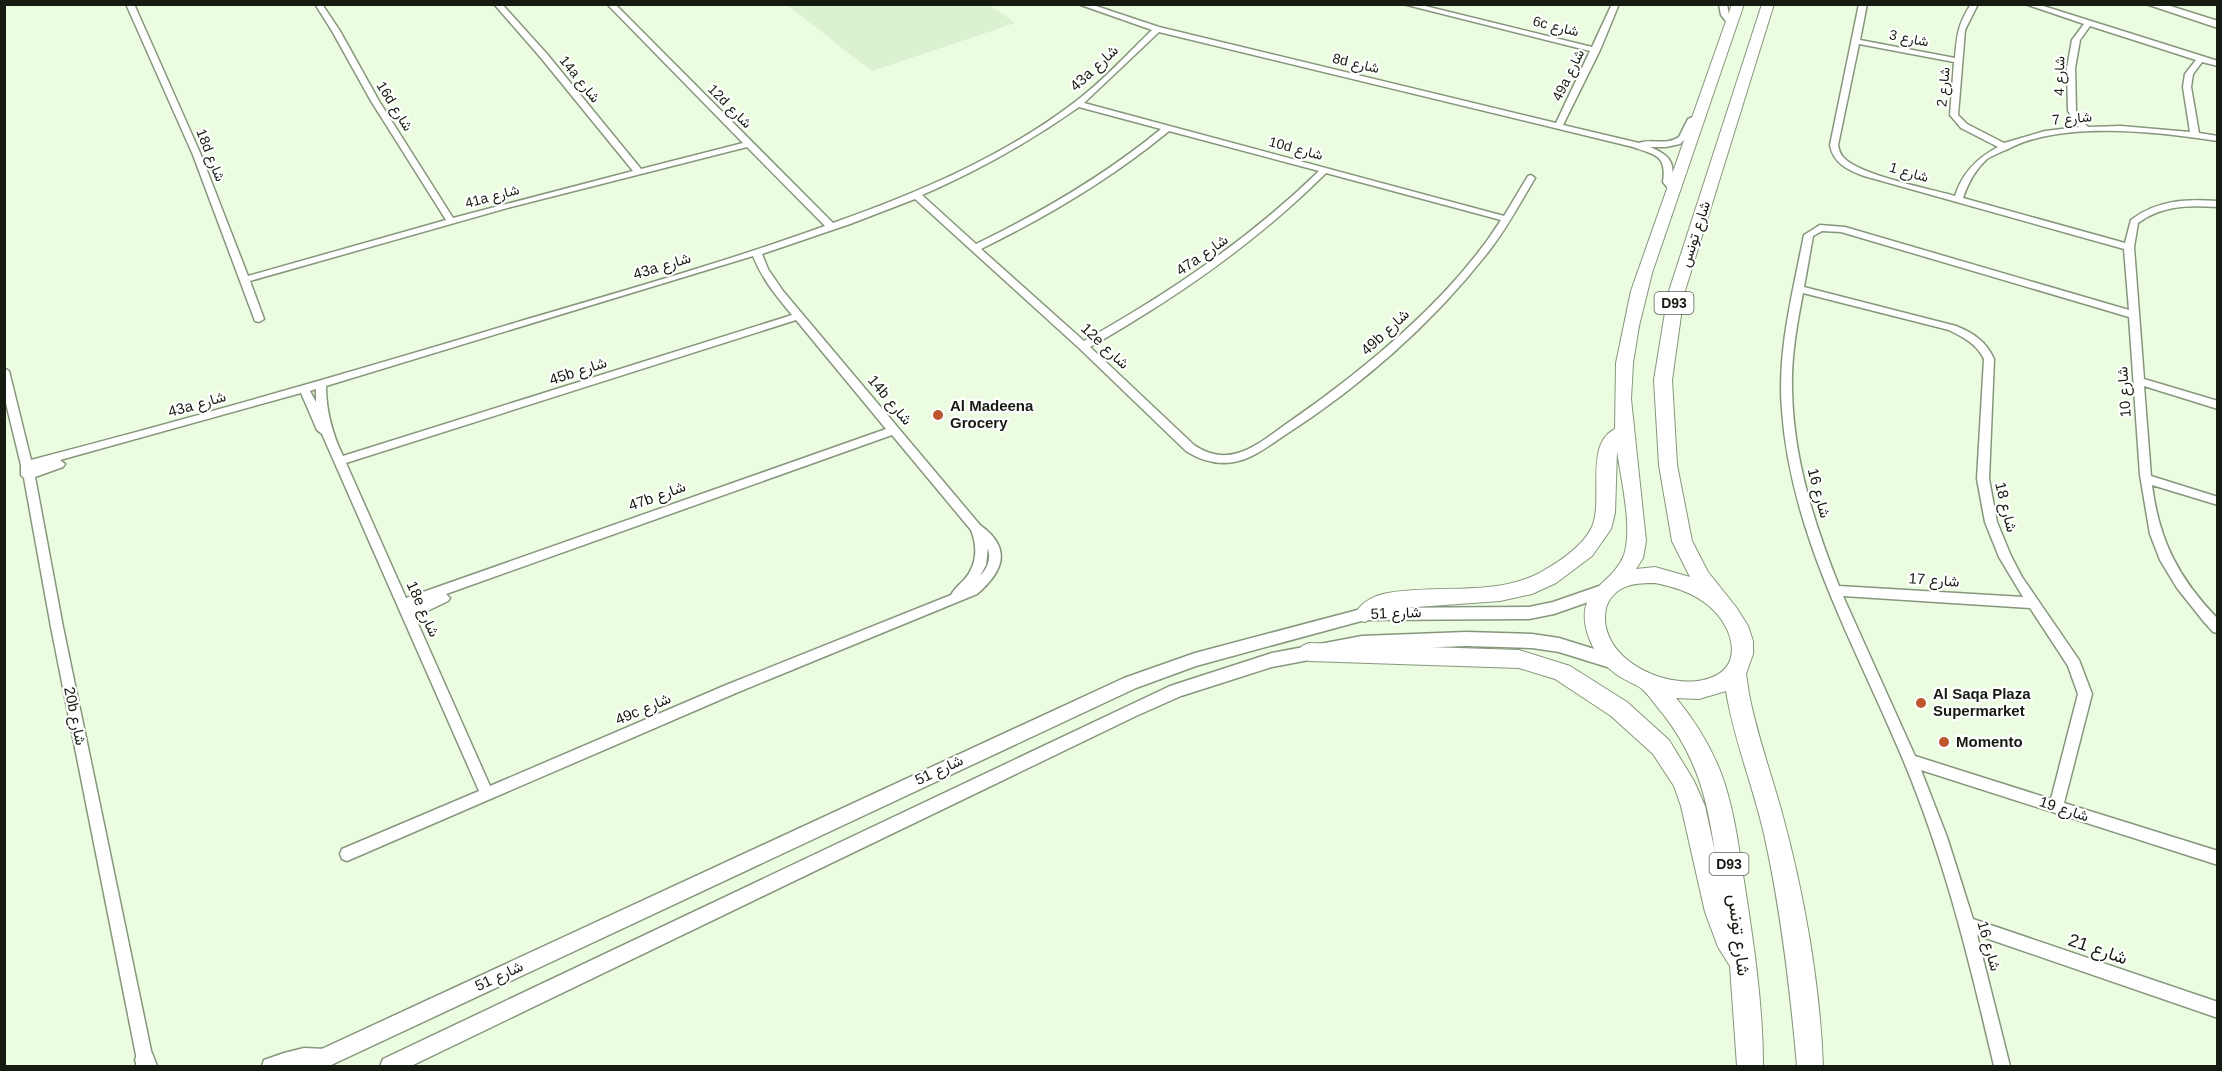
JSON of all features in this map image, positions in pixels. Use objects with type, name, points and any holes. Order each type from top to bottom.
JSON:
[{"type":"main road","name":"D93","points":[[1610,586],[1628,567],[1636,541],[1624,432],[1623,386],[1634,311],[1644,273],[1738,4]]},
{"type":"main road","name":"شارع تونس","points":[[1719,602],[1700,578],[1682,541],[1668,465],[1663,380],[1676,294],[1768,4]]},
{"type":"main road","points":[[2151,4],[2217,25]]},
{"type":"main road","points":[[2183,4],[2217,15]]},
{"type":"main road","points":[[1365,614],[1375,606],[1388,601],[1500,593],[1526,588],[1549,577],[1585,551],[1601,529],[1605,513],[1608,446],[1614,437],[1624,432]]},
{"type":"main road","points":[[1655,575],[1689,584],[1719,602],[1734,620],[1743,639],[1743,658],[1735,674],[1723,683],[1698,690],[1669,688],[1649,682],[1617,663],[1603,645],[1596,629],[1594,615],[1597,601],[1610,586],[1634,576],[1655,575]]},
{"type":"main road","points":[[1309,652],[1519,659],[1562,672],[1619,709],[1656,741],[1683,781],[1693,806],[1717,912],[1727,938],[1743,963]]},
{"type":"main road","points":[[1735,674],[1743,721],[1762,781],[1787,889],[1802,984],[1810,1066]]},
{"type":"main road","name":"شارع تونس","points":[[1649,682],[1681,720],[1704,760],[1713,782],[1722,816],[1743,963],[1750,1066]]},
{"type":"street","name":"18d شارع","points":[[130,4],[197,155],[259,319]]},
{"type":"street","name":"16d شارع","points":[[318,4],[336,31],[375,101],[451,221]]},
{"type":"street","name":"14a شارع","points":[[497,4],[544,56],[639,172]]},
{"type":"street","points":[[611,6],[622,4]]},
{"type":"street","name":"8d شارع","points":[[1081,4],[1157,29],[1626,142],[1648,149],[1666,160],[1670,170],[1667,182],[1674,190]]},
{"type":"street","name":"6c شارع","points":[[1406,4],[1596,50]]},
{"type":"street","name":"49a شارع","points":[[1559,125],[1616,4]]},
{"type":"street","points":[[1723,4],[1725,15],[1732,23]]},
{"type":"street","name":"شارع 1","points":[[1863,4],[1834,146],[1835,154],[1843,163],[1860,172],[2129,247]]},
{"type":"street","name":"شارع 2","points":[[1975,4],[1962,25],[1954,112],[1956,118],[1964,126],[2005,147]]},
{"type":"street","points":[[2028,4],[2217,64]]},
{"type":"street","name":"12d شارع","points":[[611,6],[831,227]]},
{"type":"street","name":"شارع 4","points":[[2085,129],[2077,121],[2072,111],[2071,68],[2076,40],[2089,23]]},
{"type":"street","name":"43a شارع","points":[[27,470],[757,253],[916,195],[1006,150],[1078,104],[1157,29]]},
{"type":"street","name":"شارع 3","points":[[1855,41],[1959,62]]},
{"type":"street","points":[[2195,135],[2187,87],[2189,74],[2200,58]]},
{"type":"street","name":"10d شارع","points":[[1078,104],[1506,219]]},
{"type":"street","name":"8d شارع","points":[[1626,142],[1655,145],[1677,142],[1685,135],[1691,121],[1700,117]]},
{"type":"street","points":[[975,248],[1068,200],[1107,176],[1167,128]]},
{"type":"street","name":"شارع 7","points":[[1958,200],[1966,177],[1974,168],[2005,147],[2043,135],[2085,129],[2148,130],[2217,139]]},
{"type":"street","name":"41a شارع","points":[[244,280],[451,221],[749,144]]},
{"type":"street","name":"47a شارع","points":[[1083,346],[1137,316],[1228,256],[1267,226],[1325,170]]},
{"type":"street","name":"49b شارع","points":[[1218,459],[1242,456],[1256,448],[1308,415],[1378,359],[1456,284],[1486,249],[1531,178]]},
{"type":"street","name":"12e شارع","points":[[916,195],[1083,346],[1190,448],[1201,455],[1218,459]]},
{"type":"street","name":"شارع 10","points":[[2217,204],[2176,204],[2151,210],[2134,222],[2129,247],[2146,479],[2152,519],[2162,551],[2182,586],[2217,628]]},
{"type":"street","name":"شارع 16","points":[[2002,1066],[1966,924],[1943,847],[1911,761],[1833,591],[1803,501],[1789,434],[1786,379],[1809,235],[1815,230],[1830,227],[1842,229],[2134,315]]},
{"type":"street","name":"14b شارع","points":[[757,253],[763,269],[779,293],[976,528],[988,537],[996,556],[994,569]]},
{"type":"street","name":"14b شارع","points":[[744,256],[764,280],[779,293]]},
{"type":"street","name":"شارع 18","points":[[1800,289],[1952,328],[1972,338],[1983,348],[1989,358],[1983,472],[1985,498],[1997,539],[2032,603],[2074,664],[2085,694],[2056,806]]},
{"type":"street","name":"45b شارع","points":[[341,465],[428,434],[737,336],[796,313]]},
{"type":"street","name":"20b شارع","points":[[4,371],[27,470],[147,1065]]},
{"type":"street","points":[[2139,381],[2217,405]]},
{"type":"street","name":"18e شارع","points":[[321,384],[321,407],[329,438],[487,794]]},
{"type":"street","name":"18e شارع","points":[[304,389],[317,420],[329,438]]},
{"type":"street","name":"47b شارع","points":[[405,610],[494,573],[832,451],[891,427]]},
{"type":"street","points":[[2146,479],[2217,501]]},
{"type":"street","name":"14b شارع","points":[[976,528],[982,543],[981,567]]},
{"type":"street","name":"49c شارع","points":[[954,597],[981,567]]},
{"type":"street","name":"49c شارع","points":[[347,854],[731,688],[954,597],[974,591],[994,569]]},
{"type":"street","name":"شارع 51","points":[[306,1066],[1098,697],[1163,671],[1218,653],[1365,614],[1529,614],[1554,608],[1610,586]]},
{"type":"street","name":"شارع 17","points":[[1833,591],[2032,603]]},
{"type":"street","name":"شارع 51","points":[[390,1066],[1130,711],[1176,692],[1272,660],[1362,643],[1414,639],[1532,641],[1559,645],[1617,663]]},
{"type":"street","name":"شارع 19","points":[[1911,761],[2217,858]]},
{"type":"street","name":"شارع 21","points":[[1966,924],[2217,1010]]},
{"type":"street","points":[[270,1066],[297,1056],[311,1054],[327,1057]]},
{"type":"shaded area","points":[[787,5],[990,5],[1015,23],[872,71]]},
{"type":"place","name":"Al Madeena Grocery","points":[[938,415]]},
{"type":"place","name":"Al Saqa Plaza Supermarket","points":[[1921,703]]},
{"type":"place","name":"Momento","points":[[1944,742]]}]
